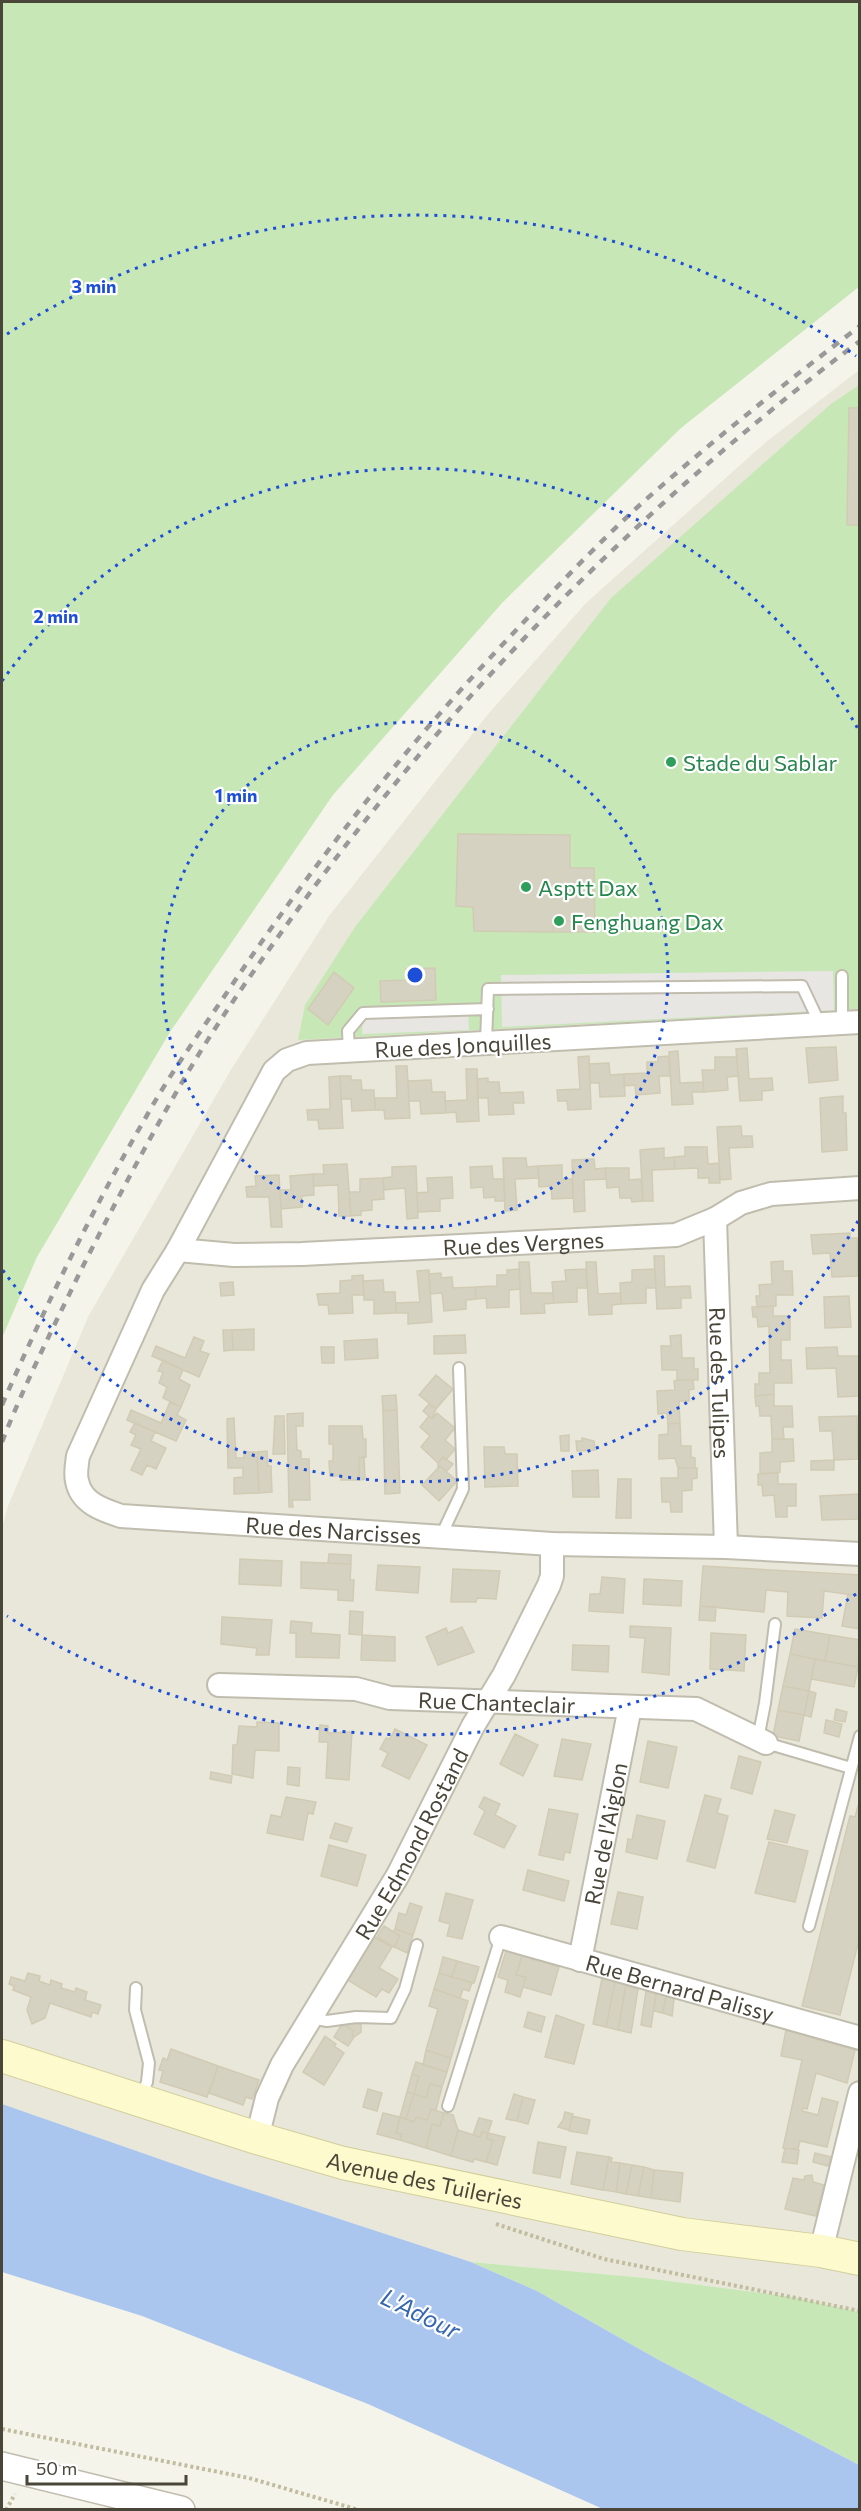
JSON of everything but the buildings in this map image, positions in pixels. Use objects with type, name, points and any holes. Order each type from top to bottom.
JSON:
[{"type":"main road","name":"Avenue des Tuileries","points":[[2,2056],[257,2138],[343,2163],[682,2234],[821,2251],[860,2259]]},
{"type":"street","name":"Rue des Jonquilles","points":[[178,1250],[274,1071],[287,1060],[307,1053],[840,1023]]},
{"type":"street","name":"Rue des Vergnes","points":[[178,1250],[234,1255],[302,1254],[676,1234],[716,1219],[741,1203],[771,1194],[860,1188]]},
{"type":"street","name":"Rue des Tulipes","points":[[716,1219],[726,1547]]},
{"type":"street","name":"Rue des Narcisses","points":[[178,1250],[153,1290],[78,1456],[77,1481],[86,1498],[99,1509],[121,1516],[552,1544],[726,1547],[860,1554]]},
{"type":"street","name":"Rue Edmond Rostand","points":[[257,2138],[267,2098],[282,2065],[398,1875],[549,1585],[552,1576],[552,1544]]},
{"type":"street","name":"Rue Chanteclair","points":[[219,1685],[357,1689],[390,1698],[696,1709],[762,1741]]},
{"type":"street","name":"Rue de l'Aiglon","points":[[580,1960],[630,1707]]},
{"type":"street","name":"Rue Bernard Palissy","points":[[501,1937],[860,2038]]},
{"type":"street","points":[[821,2251],[860,2093]]},
{"type":"street","points":[[2,2466],[181,2510]]},
{"type":"lane","points":[[840,1023],[842,976]]},
{"type":"lane","points":[[486,1042],[488,989],[802,986],[840,1023]]},
{"type":"lane","points":[[349,1052],[348,1031],[363,1013],[488,1009]]},
{"type":"lane","points":[[441,1537],[463,1489],[459,1368]]},
{"type":"lane","points":[[775,1624],[762,1741],[851,1768]]},
{"type":"lane","points":[[809,1926],[860,1736]]},
{"type":"lane","points":[[448,2106],[501,1937]]},
{"type":"lane","points":[[311,2018],[327,2021],[356,2017],[391,2018],[405,1989],[417,1946]]},
{"type":"lane","points":[[136,1988],[135,2010],[148,2063],[147,2082],[140,2100]]},
{"type":"path","points":[[492,2222],[604,2259],[860,2311]]},
{"type":"path","points":[[2,2429],[249,2478],[359,2510]]},
{"type":"path","points":[[6,2510],[15,2494]]},
{"type":"shaded area","points":[[859,370],[859,2312],[793,2297],[646,2278],[471,2262],[214,2178],[2,2104],[2,1528],[8,1506],[89,1315],[232,1068],[329,916],[489,713],[586,603],[766,442]]},
{"type":"shaded area","points":[[833,971],[834,1010],[502,1027],[501,975]]},
{"type":"shaded area","points":[[468,1009],[469,1030],[362,1034],[363,1013]]},
{"type":"green space","points":[[2,2],[859,2],[860,286],[681,428],[503,602],[333,795],[170,1032],[37,1257],[2,1338]]},
{"type":"green space","name":"Stade du Sablar","points":[[859,385],[859,1009],[298,1040],[305,1005],[355,927],[611,598],[831,404]]},
{"type":"green space","points":[[471,2262],[646,2278],[793,2297],[859,2312],[859,2465],[659,2360],[537,2291]]},
{"type":"water","name":"L'Adour","points":[[2,2104],[214,2178],[471,2262],[537,2291],[659,2360],[859,2465],[859,2509],[603,2509],[368,2404],[142,2316],[2,2272]]},
{"type":"railway","points":[[2,1405],[70,1259],[156,1100],[186,1052],[294,897],[394,767],[466,684],[555,589],[642,503],[722,435],[860,326]]},
{"type":"railway","points":[[2,1442],[30,1376],[82,1268],[179,1087],[248,979],[366,820],[494,670],[562,599],[706,465],[860,341]]},
{"type":"place","name":"Stade du Sablar","points":[[671,762]]},
{"type":"place","name":"Asptt Dax","points":[[526,887]]},
{"type":"place","name":"Fenghuang Dax","points":[[559,921]]}]
